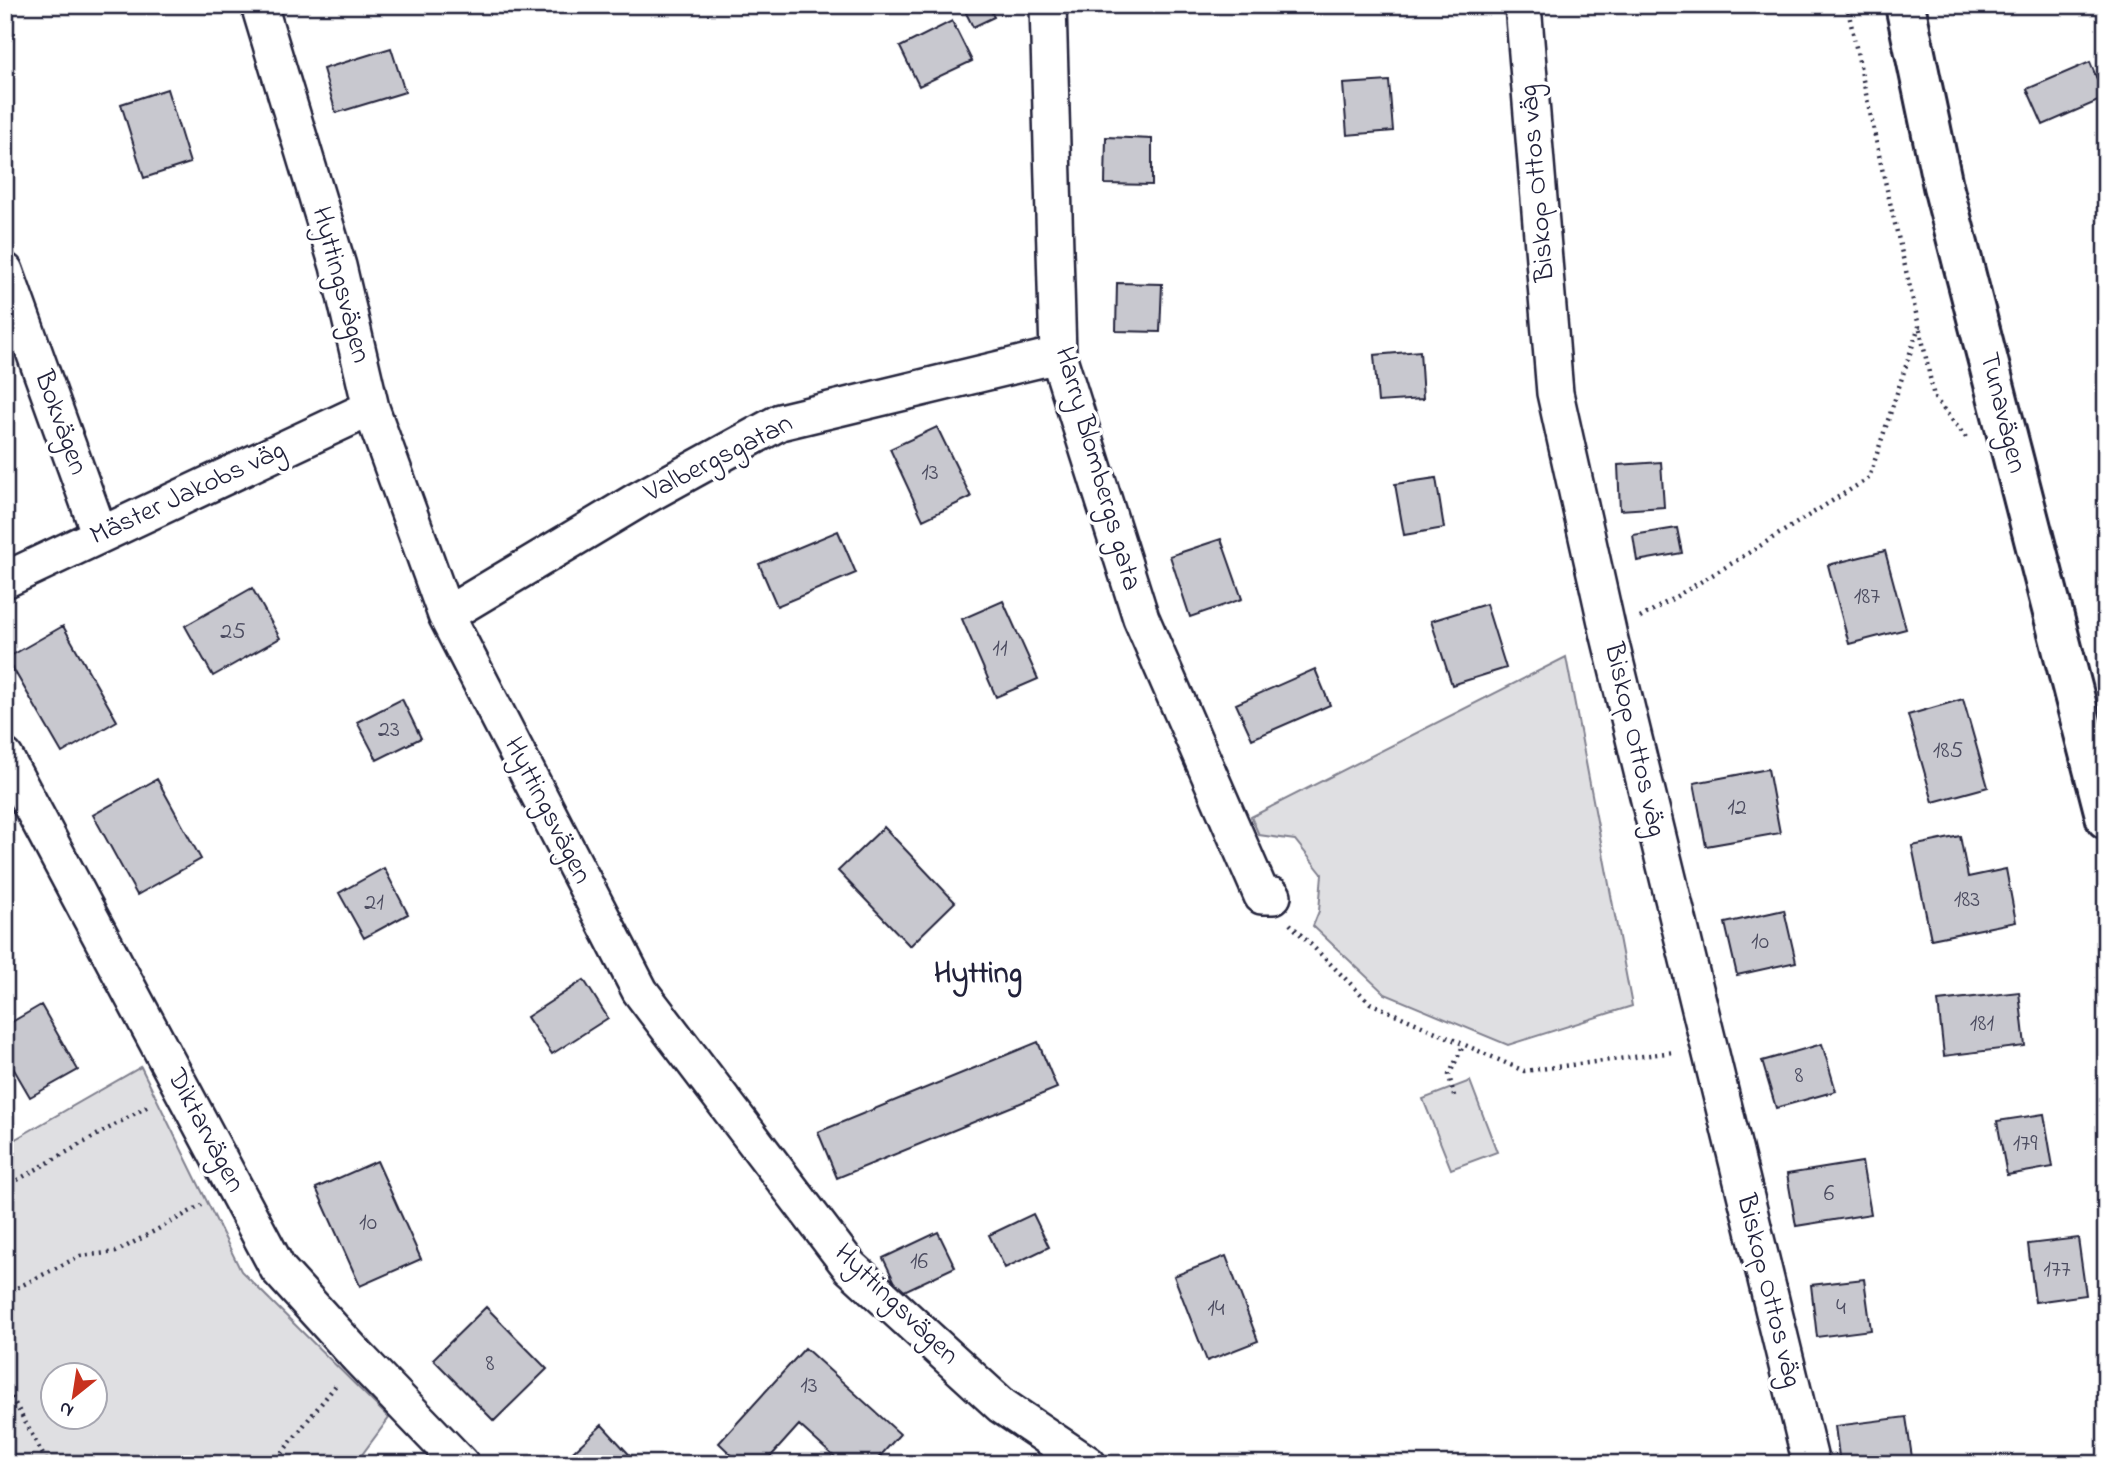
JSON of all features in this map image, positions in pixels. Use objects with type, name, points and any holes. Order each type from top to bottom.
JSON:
[{"type":"street","name":"Hyttingsvägen","points":[[259,5],[338,266],[371,408],[446,615],[640,991],[850,1266],[1002,1406],[1088,1464]]},
{"type":"street","name":"Harry Blombergs gata","points":[[1048,5],[1058,355],[1141,618],[1267,896]]},
{"type":"street","name":"Biskop Ottos väg","points":[[1523,5],[1555,393],[1609,636],[1811,1464]]},
{"type":"street","name":"Tunavägen","points":[[1905,5],[1943,186],[2106,819]]},
{"type":"street","name":"Bokvägen","points":[[5,271],[100,535]]},
{"type":"street","name":"Valbergsgatan","points":[[446,615],[638,500],[780,422],[1058,355]]},
{"type":"street","name":"Mäster Jakobs väg","points":[[5,580],[371,408]]},
{"type":"street","name":"Diktarvägen","points":[[5,757],[278,1269],[461,1464]]},
{"type":"path","points":[[1847,5],[1934,397],[1973,447]]},
{"type":"path","points":[[1609,636],[1869,478],[1919,326]]},
{"type":"path","points":[[1267,896],[1370,1003],[1524,1071],[1708,1048]]},
{"type":"path","points":[[1454,1096],[1449,1075],[1464,1044]]},
{"type":"path","points":[[5,1186],[182,1087]]},
{"type":"path","points":[[5,1294],[80,1256],[116,1252],[202,1205]]},
{"type":"path","points":[[272,1464],[358,1357]]},
{"type":"path","points":[[5,1385],[48,1464]]},
{"type":"shaded area","points":[[1566,657],[1632,1006],[1508,1045],[1385,994],[1313,926],[1319,911],[1322,874],[1295,840],[1259,835],[1251,817]]},
{"type":"shaded area","points":[[141,1067],[241,1271],[389,1418],[355,1464],[15,1464],[5,1444],[5,1145]]},
{"type":"shaded area","points":[[1470,1081],[1497,1152],[1451,1169],[1423,1099]]},
{"type":"building","points":[[962,5],[988,5],[994,17],[973,27]]},
{"type":"building","points":[[952,21],[972,61],[919,86],[900,47]]},
{"type":"building","points":[[391,48],[405,92],[336,113],[323,69]]},
{"type":"building","points":[[2090,62],[2105,98],[2043,125],[2027,89]]},
{"type":"building","points":[[1389,81],[1393,131],[1347,135],[1343,84]]},
{"type":"building","points":[[167,89],[190,163],[144,178],[121,104]]},
{"type":"building","points":[[1106,137],[1152,139],[1152,185],[1105,184]]},
{"type":"building","points":[[1117,283],[1162,284],[1160,332],[1116,331]]},
{"type":"building","points":[[1420,351],[1423,399],[1378,402],[1374,355]]},
{"type":"building","points":[[2106,415],[2106,437],[2098,418]]},
{"type":"building","points":[[937,427],[971,497],[923,520],[890,449]]},
{"type":"building","points":[[1661,462],[1664,507],[1620,510],[1618,465]]},
{"type":"building","points":[[1436,478],[1444,528],[1404,535],[1395,484]]},
{"type":"building","points":[[1677,528],[1682,553],[1637,561],[1633,535]]},
{"type":"building","points":[[838,531],[856,573],[777,606],[759,564]]},
{"type":"building","points":[[1221,539],[1242,599],[1190,617],[1170,556]]},
{"type":"building","points":[[1885,551],[1906,629],[1849,644],[1828,565]]},
{"type":"building","points":[[252,588],[280,638],[213,676],[185,626]]},
{"type":"building","points":[[1003,601],[1038,679],[996,697],[962,619]]},
{"type":"building","points":[[1486,604],[1506,668],[1452,685],[1431,621]]},
{"type":"building","points":[[63,626],[117,721],[62,753],[7,658]]},
{"type":"building","points":[[1315,669],[1330,705],[1252,739],[1236,704]]},
{"type":"building","points":[[402,699],[421,738],[377,760],[357,722]]},
{"type":"building","points":[[1963,699],[1988,787],[1933,802],[1908,715]]},
{"type":"building","points":[[1768,769],[1780,833],[1706,846],[1694,783]]},
{"type":"building","points":[[157,779],[201,859],[137,895],[93,815]]},
{"type":"building","points":[[884,827],[955,902],[910,946],[838,871]]},
{"type":"building","points":[[1960,836],[1968,877],[2006,869],[2016,922],[1931,939],[1912,846]]},
{"type":"building","points":[[384,868],[408,914],[364,938],[339,893]]},
{"type":"building","points":[[1784,910],[1796,962],[1737,975],[1725,923]]},
{"type":"building","points":[[584,980],[608,1018],[552,1054],[527,1017]]},
{"type":"building","points":[[2019,992],[2025,1046],[1944,1056],[1938,1001]]},
{"type":"building","points":[[41,1005],[78,1070],[30,1097],[5,1054],[5,1026]]},
{"type":"building","points":[[1038,1042],[1057,1088],[837,1178],[818,1132]]},
{"type":"building","points":[[1822,1044],[1836,1091],[1776,1108],[1762,1061]]},
{"type":"building","points":[[2044,1114],[2053,1167],[2007,1175],[1997,1121]]},
{"type":"building","points":[[377,1161],[421,1259],[360,1286],[316,1188]]},
{"type":"building","points":[[1862,1162],[1871,1214],[1796,1226],[1787,1174]]},
{"type":"building","points":[[1033,1214],[1049,1247],[1005,1268],[989,1235]]},
{"type":"building","points":[[938,1232],[955,1267],[900,1293],[883,1258]]},
{"type":"building","points":[[2078,1238],[2086,1295],[2035,1302],[2028,1244]]},
{"type":"building","points":[[1226,1256],[1258,1341],[1207,1361],[1174,1276]]},
{"type":"building","points":[[1864,1279],[1871,1330],[1817,1337],[1811,1285]]},
{"type":"building","points":[[486,1307],[547,1369],[494,1421],[433,1359]]},
{"type":"building","points":[[805,1348],[900,1434],[873,1464],[842,1464],[799,1425],[764,1464],[741,1464],[719,1443]]},
{"type":"building","points":[[1906,1417],[1913,1464],[1840,1464],[1835,1426]]},
{"type":"building","points":[[602,1425],[638,1464],[560,1464]]},
{"type":"district","name":"Hytting","points":[[978,975]]}]
